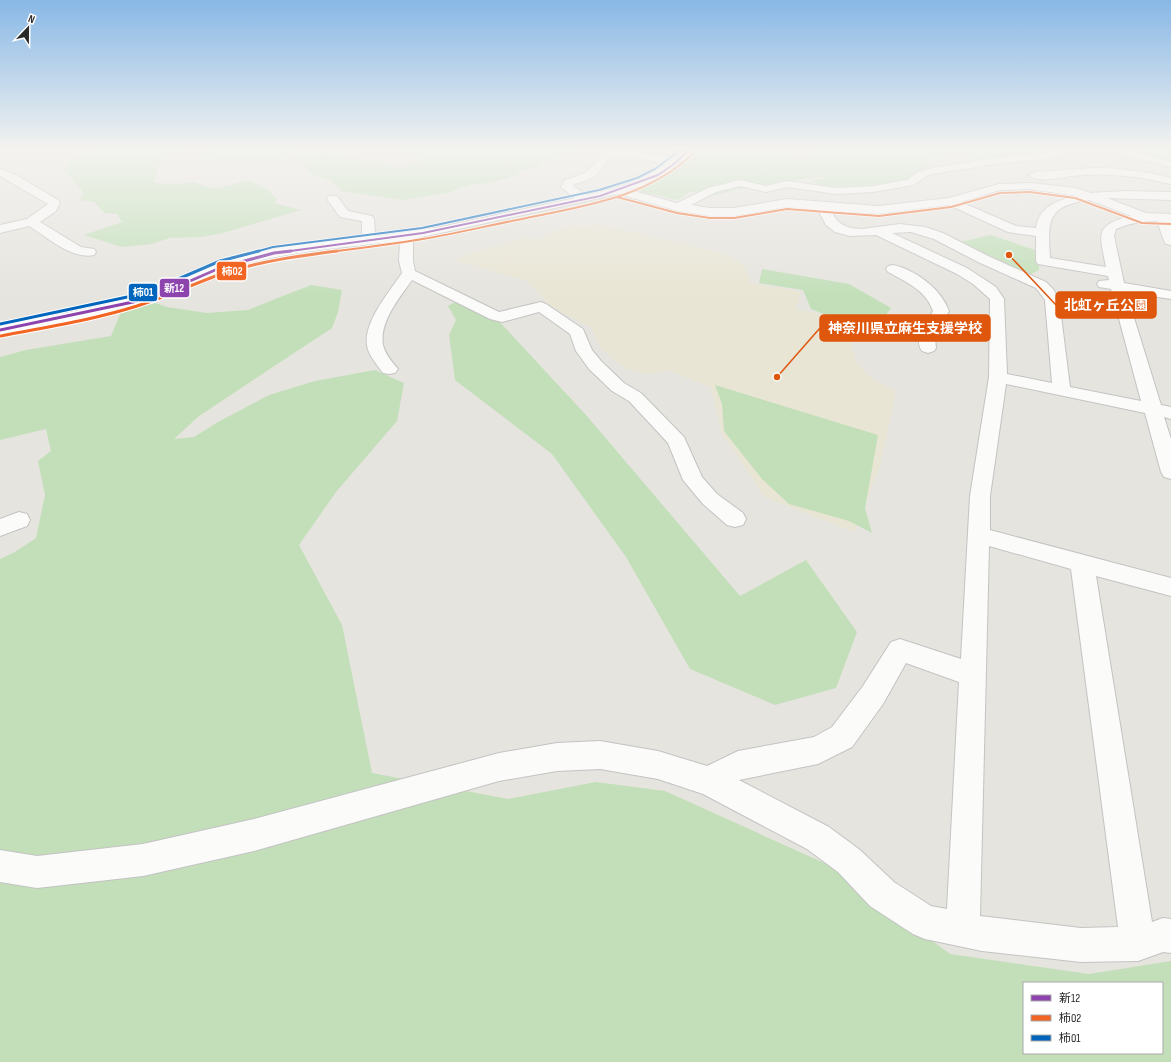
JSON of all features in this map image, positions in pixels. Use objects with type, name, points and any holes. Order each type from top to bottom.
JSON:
[{"type":"street","points":[[0,229],[31,222],[52,208],[54,203],[48,200]]},
{"type":"street","points":[[333,200],[344,214],[368,218],[369,241]]},
{"type":"street","points":[[0,330],[83,313],[153,296],[209,271],[257,256],[328,244],[369,241],[442,231],[482,220],[582,200]]},
{"type":"street","points":[[651,200],[678,207],[710,212],[734,212],[787,203],[826,206],[851,210],[878,210],[955,200]]},
{"type":"street","points":[[678,207],[693,200]]},
{"type":"street","points":[[1077,200],[1067,202],[1046,214],[1043,220],[1043,261],[1171,295]]},
{"type":"street","points":[[1101,200],[1144,217]]},
{"type":"street","points":[[950,201],[1013,230],[1043,233]]},
{"type":"street","points":[[826,206],[824,210],[827,218],[839,228],[850,232],[879,232],[898,228],[930,231],[983,259],[1028,278],[1044,289],[1052,300],[1062,390]]},
{"type":"street","points":[[1171,241],[1166,217],[1144,217],[1122,222],[1111,227],[1107,236],[1116,280],[1171,472]]},
{"type":"street","points":[[31,222],[77,250],[89,252]]},
{"type":"street","points":[[879,232],[965,273],[986,285],[995,293],[998,299],[998,377],[980,496],[963,929]]},
{"type":"street","points":[[389,369],[374,344],[376,332],[384,312],[409,274],[406,261],[407,236]]},
{"type":"street","points":[[893,269],[937,284]]},
{"type":"street","points":[[910,294],[965,273]]},
{"type":"street","points":[[409,274],[495,316],[502,317],[541,307],[577,332],[584,351],[595,365],[618,387],[634,397],[677,441],[694,480],[710,499],[735,519]]},
{"type":"street","points":[[1028,278],[1042,274],[1116,280]]},
{"type":"street","points":[[928,348],[927,338],[941,311],[938,299],[937,284]]},
{"type":"street","points":[[998,377],[1171,413]]},
{"type":"street","points":[[978,536],[1171,587]]},
{"type":"street","points":[[1082,563],[1138,944]]},
{"type":"street","points":[[709,781],[738,765],[818,750],[842,736],[873,695],[900,650],[973,675]]},
{"type":"street","points":[[0,866],[37,872],[143,860],[254,836],[499,766],[557,757],[607,757],[658,765],[709,781],[818,838],[849,862],[882,894],[925,922],[982,934],[1080,945],[1138,944],[1163,935],[1171,936]]},
{"type":"shaded area","points":[[599,224],[712,251],[730,257],[744,265],[751,283],[801,292],[796,309],[845,319],[856,362],[872,379],[896,391],[880,466],[854,532],[765,497],[722,434],[711,387],[667,370],[647,374],[624,368],[600,347],[592,328],[551,306],[528,281],[452,260],[523,237],[539,239],[569,225],[583,227]]},
{"type":"green space","points":[[80,200],[277,200],[274,203],[301,210],[223,233],[201,237],[170,238],[151,244],[122,247],[84,235],[122,222],[117,214],[105,213],[94,202]]},
{"type":"green space","points":[[991,235],[1035,250],[1039,260],[1039,270],[1027,276],[956,243]]},
{"type":"green space","points":[[762,269],[849,284],[891,308],[870,336],[850,332],[839,320],[811,309],[803,290],[759,283]]},
{"type":"green space","points":[[311,285],[342,290],[338,312],[332,328],[199,416],[174,439],[194,437],[218,422],[269,395],[315,381],[375,370],[404,383],[397,421],[336,492],[299,545],[342,625],[372,773],[508,799],[596,782],[665,791],[833,867],[950,954],[1089,974],[1171,961],[1171,1062],[0,1062],[0,559],[15,552],[36,538],[45,495],[38,461],[51,451],[46,429],[0,440],[0,357],[26,350],[111,336],[121,312],[155,303],[167,307],[207,313],[248,310]]},
{"type":"green space","points":[[457,301],[496,318],[586,415],[740,596],[806,560],[857,632],[836,688],[775,705],[690,669],[626,557],[552,454],[455,380],[449,335],[456,320],[448,306]]},
{"type":"green space","points":[[715,385],[878,435],[865,508],[872,533],[849,521],[789,504],[762,479],[724,431],[722,404]]},
{"type":"transit line","name":"柿01","points":[[0,324],[132,296],[162,286],[220,261],[273,247],[422,228],[554,200]]},
{"type":"transit line","name":"新12","points":[[0,330],[133,302],[165,292],[222,267],[274,253],[423,233],[583,200]]},
{"type":"transit line","name":"柿02","points":[[1,336],[77,321],[135,307],[167,297],[224,273],[276,259],[424,239],[610,200]]},
{"type":"transit line","name":"柿02","points":[[627,200],[677,213],[710,218],[734,218],[787,209],[879,216],[951,207],[977,200]]},
{"type":"transit line","name":"柿02","points":[[1079,200],[1142,223],[1171,224]]},
{"type":"place","name":"北虹ヶ丘公園","points":[[1009,255]]},
{"type":"place","name":"神奈川県立麻生支援学校","points":[[777,377]]}]
